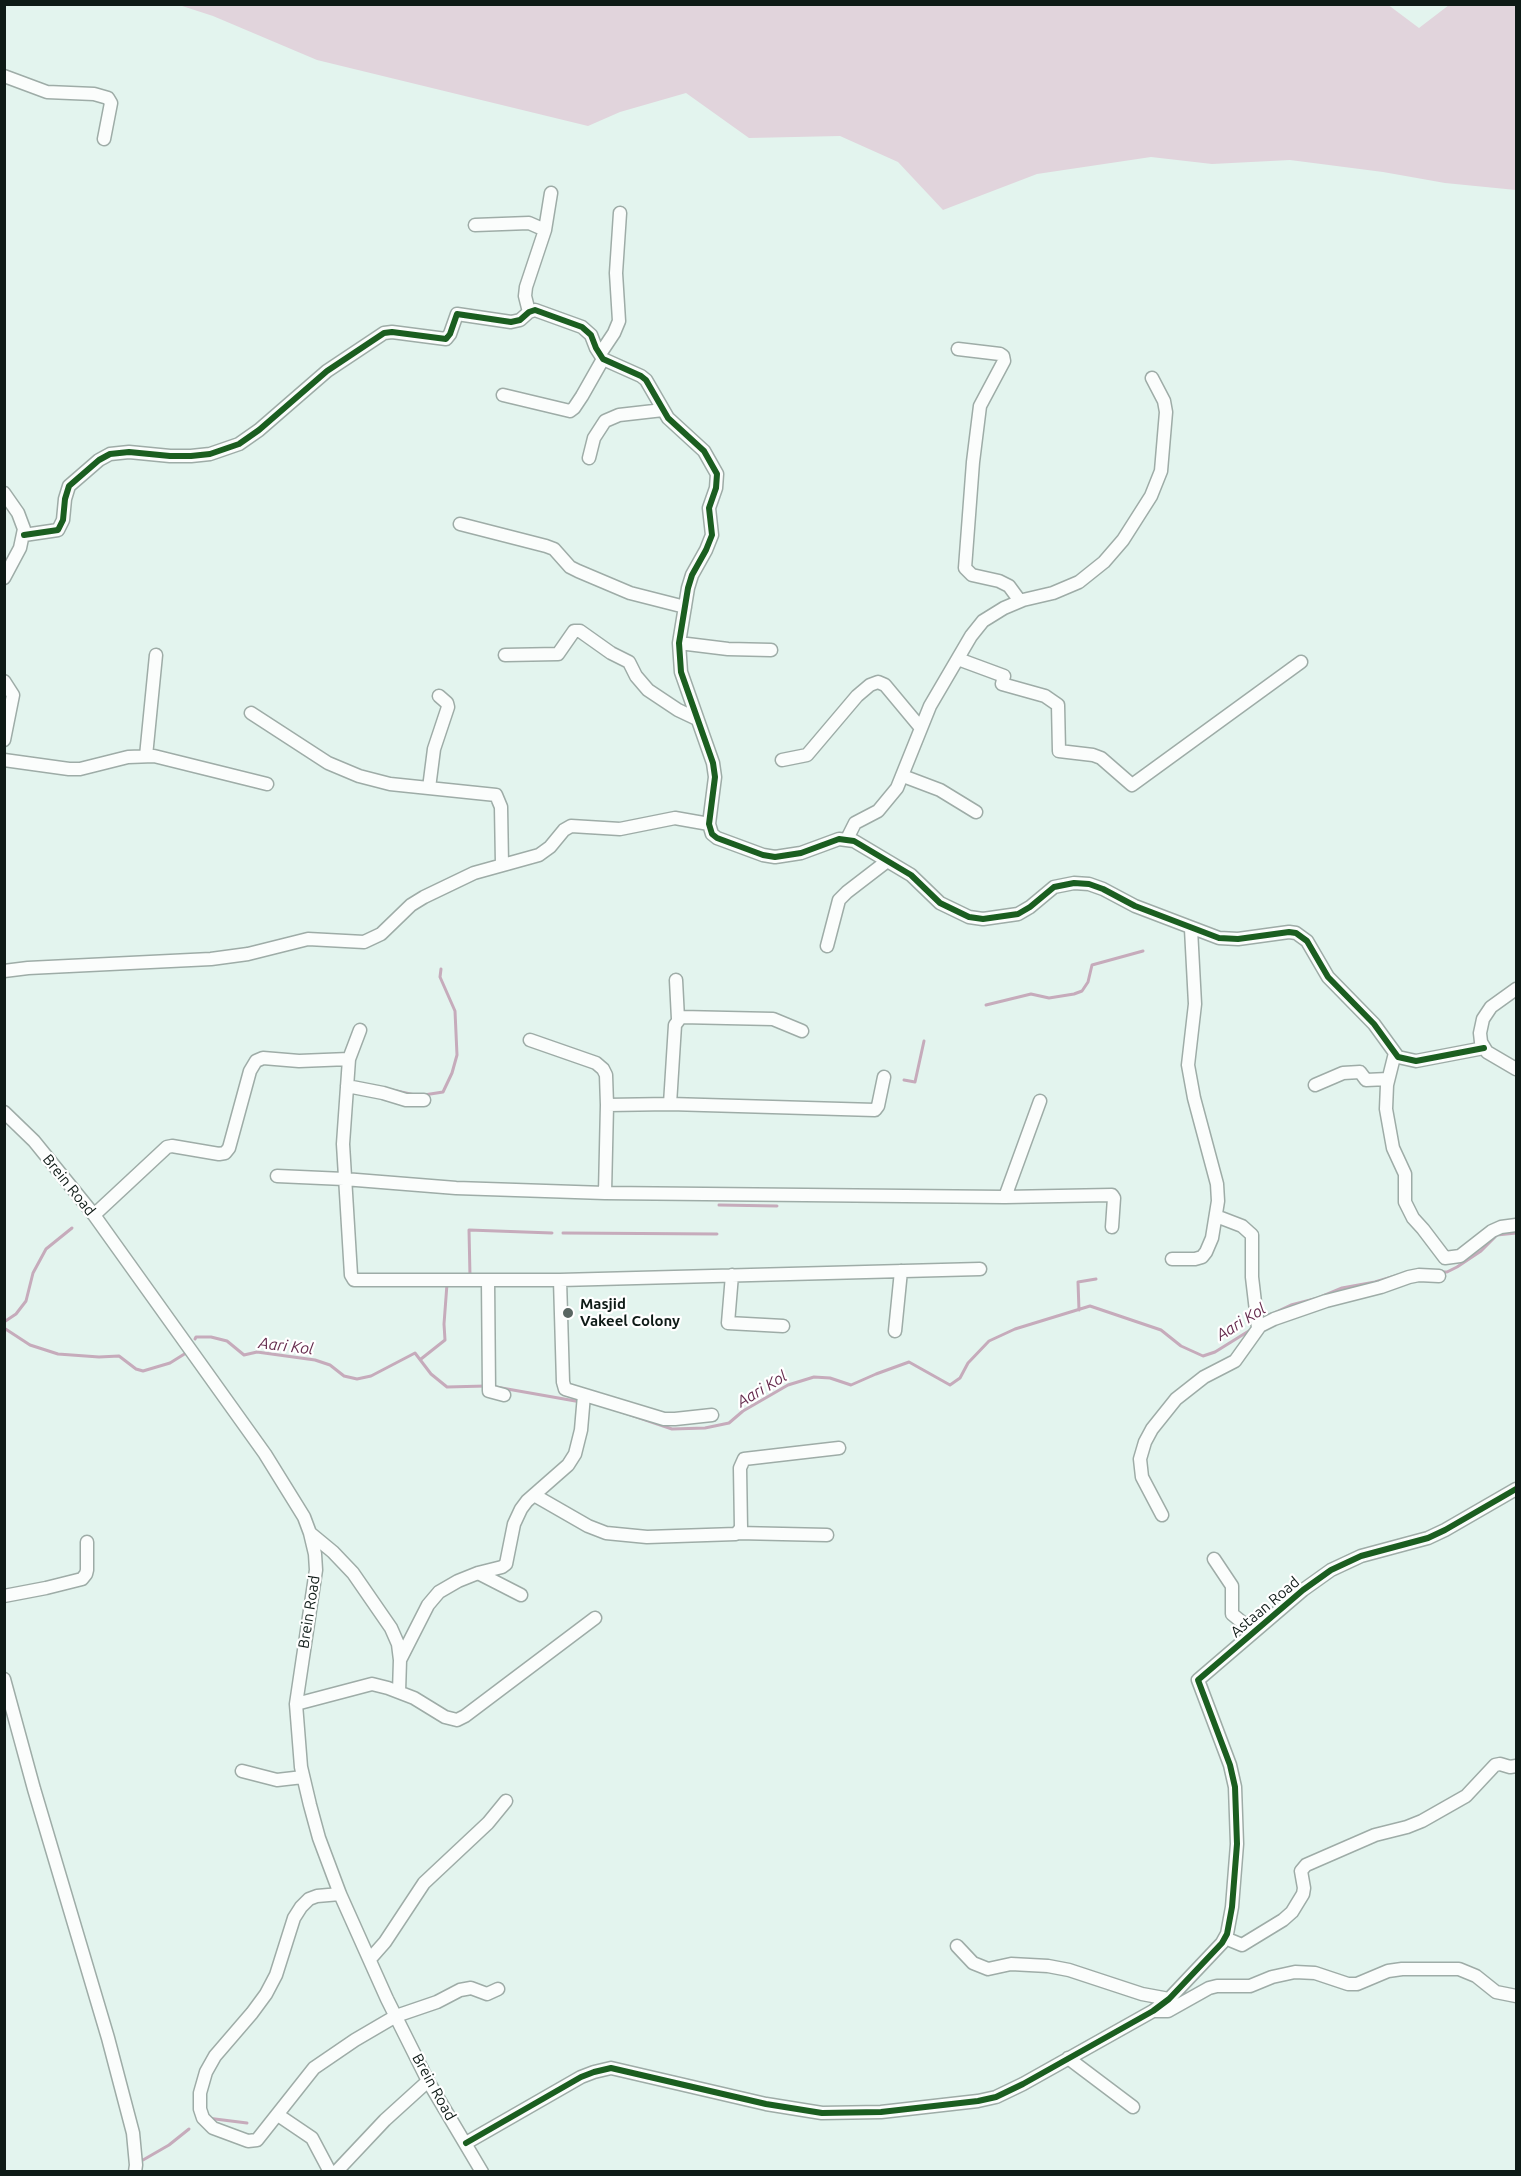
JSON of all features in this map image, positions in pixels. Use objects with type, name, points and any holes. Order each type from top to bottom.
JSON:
[{"type":"street","points":[[4,76],[47,92],[100,94],[108,98],[111,103],[104,139]]},
{"type":"street","points":[[529,312],[525,296],[526,287],[545,230],[550,193]]},
{"type":"street","points":[[503,395],[570,411],[582,396],[619,321],[616,273],[620,213]]},
{"type":"street","points":[[475,225],[498,226],[523,223],[545,230]]},
{"type":"street","points":[[24,535],[58,530],[63,520],[69,486],[99,460],[110,454],[129,452],[191,456],[210,454],[239,444],[259,430],[327,371],[384,333],[446,339],[457,314],[511,322],[520,320],[535,310],[582,327],[591,335],[601,357],[641,376],[650,386],[663,410],[704,451],[717,474],[716,488],[709,508],[712,535],[692,575],[680,643],[681,672],[709,748],[715,777],[709,824],[712,834],[717,838],[763,855],[775,857],[801,853],[832,841],[847,839],[854,841],[911,875],[940,903],[969,917],[991,919],[1018,914],[1054,887],[1074,883],[1089,884],[1135,906],[1219,938],[1238,939],[1289,932],[1302,935],[1329,977],[1378,1029],[1401,1059],[1416,1061],[1484,1048]]},
{"type":"street","points":[[958,349],[1000,354],[1004,360],[983,400],[979,414],[965,568],[972,575],[999,581],[1009,586],[1020,601]]},
{"type":"street","points":[[847,839],[855,823],[878,812],[885,805],[903,776],[930,706],[976,628],[1004,608],[1020,601],[1061,591],[1089,576],[1123,540],[1151,496],[1161,471],[1166,412],[1164,401],[1152,378]]},
{"type":"street","points":[[589,458],[594,438],[605,421],[619,415],[663,410]]},
{"type":"street","points":[[4,493],[22,521],[24,535],[20,548],[4,578]]},
{"type":"street","points":[[460,524],[546,546],[556,551],[574,570],[630,593],[685,607]]},
{"type":"street","points":[[505,655],[558,654],[574,631],[580,631],[628,662],[648,690],[678,710],[697,719]]},
{"type":"street","points":[[680,643],[736,650],[771,650]]},
{"type":"street","points":[[146,756],[156,655]]},
{"type":"street","points":[[958,659],[1004,676],[1002,684],[1051,699],[1058,705],[1060,712],[1059,751],[1094,755],[1101,758],[1132,785],[1301,662]]},
{"type":"street","points":[[4,681],[13,695],[4,740]]},
{"type":"street","points":[[782,760],[807,755],[857,696],[870,685],[878,682],[883,683],[920,727]]},
{"type":"street","points":[[429,788],[434,749],[448,707],[439,696]]},
{"type":"street","points":[[251,713],[311,753],[342,770],[390,784],[491,793],[499,798],[501,807],[502,864]]},
{"type":"street","points":[[4,760],[80,769],[129,757],[161,757],[267,784]]},
{"type":"street","points":[[903,776],[940,790],[976,812]]},
{"type":"street","points":[[4,971],[221,958],[248,954],[308,939],[364,942],[381,934],[406,909],[424,897],[474,873],[539,855],[550,847],[564,830],[575,825],[620,829],[675,818],[709,824]]},
{"type":"street","points":[[827,946],[839,900],[847,891],[886,862]]},
{"type":"street","points":[[1172,1259],[1202,1257],[1209,1247],[1216,1216],[1217,1184],[1194,1098],[1188,1065],[1195,1004],[1191,928]]},
{"type":"street","points":[[670,1104],[675,1026],[678,1019],[676,980]]},
{"type":"street","points":[[1516,989],[1491,1007],[1483,1019],[1480,1033],[1484,1048],[1516,1069]]},
{"type":"street","points":[[678,1019],[685,1017],[773,1019],[802,1031]]},
{"type":"street","points":[[360,1030],[349,1059],[343,1144],[351,1275],[354,1280],[560,1280],[980,1269]]},
{"type":"street","points":[[530,1040],[601,1066],[606,1075],[605,1193]]},
{"type":"street","points":[[1395,1053],[1388,1078],[1386,1097],[1390,1136],[1405,1174],[1405,1202],[1408,1210],[1445,1258],[1461,1256],[1492,1231],[1516,1225]]},
{"type":"street","points":[[94,1215],[167,1147],[225,1153],[250,1071],[256,1061],[263,1059],[299,1061],[349,1059]]},
{"type":"street","points":[[1315,1085],[1343,1073],[1360,1072],[1366,1080],[1388,1078]]},
{"type":"street","points":[[607,1105],[670,1104],[876,1110],[884,1077]]},
{"type":"street","points":[[347,1086],[412,1102],[424,1100]]},
{"type":"street","points":[[1005,1197],[1040,1101]]},
{"type":"street","name":"Brein Road","points":[[4,1112],[34,1141],[94,1215],[265,1454],[296,1503],[310,1533],[316,1570],[296,1704],[303,1778],[319,1838],[340,1894],[396,2016],[428,2081],[482,2172]]},
{"type":"street","points":[[277,1176],[456,1188],[605,1193],[1005,1197],[1112,1195],[1114,1197],[1112,1227]]},
{"type":"street","points":[[1162,1515],[1142,1477],[1140,1459],[1145,1442],[1176,1399],[1204,1377],[1236,1361],[1257,1324],[1252,1277],[1252,1235],[1242,1226],[1216,1216]]},
{"type":"street","points":[[895,1330],[901,1271]]},
{"type":"street","points":[[732,1275],[728,1323],[783,1326]]},
{"type":"street","points":[[1257,1324],[1409,1277],[1440,1276]]},
{"type":"street","points":[[488,1280],[489,1385],[504,1395]]},
{"type":"street","points":[[560,1280],[563,1385],[567,1390],[583,1400],[606,1400],[664,1419],[712,1415]]},
{"type":"street","points":[[400,1660],[433,1597],[446,1587],[506,1564],[516,1517],[527,1501],[568,1465],[575,1454],[581,1430],[583,1400]]},
{"type":"street","points":[[738,1533],[742,1524],[740,1468],[744,1459],[839,1448]]},
{"type":"street","name":"Astaan Road","points":[[1225,1938],[1236,1877],[1238,1816],[1235,1787],[1230,1765],[1198,1680],[1303,1590],[1331,1570],[1361,1556],[1428,1538],[1516,1489]]},
{"type":"street","points":[[534,1495],[588,1526],[606,1533],[647,1537],[738,1533],[827,1535]]},
{"type":"street","points":[[310,1533],[353,1573],[380,1610],[398,1644],[399,1692]]},
{"type":"street","points":[[4,1596],[81,1579],[87,1569],[87,1542]]},
{"type":"street","points":[[1214,1558],[1232,1586],[1232,1614],[1254,1632]]},
{"type":"street","points":[[478,1573],[521,1595]]},
{"type":"street","points":[[296,1704],[367,1685],[380,1685],[427,1704],[445,1717],[457,1720],[595,1618]]},
{"type":"street","points":[[4,1679],[134,2133],[135,2172]]},
{"type":"street","points":[[466,2143],[581,2077],[611,2068],[766,2104],[834,2114],[893,2110],[996,2097],[1153,2011],[1169,1999],[1225,1938],[1242,1945],[1283,1920],[1292,1912],[1303,1894],[1301,1871],[1306,1865],[1375,1835],[1422,1821],[1466,1796],[1495,1765],[1516,1766]]},
{"type":"street","points":[[242,1771],[277,1780],[303,1778]]},
{"type":"street","points":[[370,1959],[424,1883],[488,1823],[506,1801]]},
{"type":"street","points":[[340,1894],[316,1896],[301,1907],[294,1918],[276,1975],[266,1994],[215,2056],[206,2072],[200,2093],[200,2109],[203,2118],[213,2128],[253,2141],[262,2137],[314,2068],[345,2046],[396,2016],[437,2002],[465,1989],[471,1988],[487,1994],[498,1989]]},
{"type":"street","points":[[957,1946],[973,1963],[988,1970],[1011,1964],[1048,1966],[1069,1970],[1142,1994],[1169,1999]]},
{"type":"street","points":[[1153,2011],[1168,2011],[1209,1988],[1250,1986],[1272,1977],[1295,1972],[1315,1973],[1348,1984],[1357,1984],[1388,1971],[1402,1969],[1459,1970],[1476,1976],[1496,1992],[1516,1996]]},
{"type":"street","points":[[1068,2058],[1133,2108]]},
{"type":"street","points":[[336,2172],[385,2120],[428,2081]]},
{"type":"street","points":[[278,2115],[312,2138],[330,2172]]},
{"type":"shaded area","points":[[1387,4],[1419,28],[1449,5],[1516,5],[1516,190],[1445,183],[1290,160],[1212,164],[1151,157],[1037,174],[943,210],[898,162],[840,136],[749,138],[686,93],[620,112],[588,126],[317,60],[213,16],[179,5]]},
{"type":"waterway","points":[[986,1005],[1031,994],[1049,998],[1074,994],[1082,991],[1088,982],[1092,965],[1143,951]]},
{"type":"waterway","points":[[424,1095],[443,1092],[457,1055],[455,1011],[440,977],[441,969]]},
{"type":"waterway","points":[[904,1080],[915,1082],[924,1041]]},
{"type":"waterway","points":[[392,1090],[415,1095]]},
{"type":"waterway","points":[[719,1205],[777,1206]]},
{"type":"waterway","points":[[4,1322],[16,1314],[26,1301],[33,1273],[46,1249],[72,1228]]},
{"type":"waterway","points":[[470,1276],[469,1230],[552,1233]]},
{"type":"waterway","points":[[563,1233],[717,1234]]},
{"type":"waterway","name":"Aari Kol","points":[[1441,1272],[1457,1267],[1481,1251],[1497,1235],[1516,1233]]},
{"type":"waterway","name":"Aari Kol","points":[[1274,1313],[1342,1288],[1375,1282],[1405,1273]]},
{"type":"waterway","points":[[1079,1310],[1078,1282],[1096,1279]]},
{"type":"waterway","points":[[421,1359],[445,1340],[447,1284]]},
{"type":"waterway","name":"Aari Kol","points":[[619,1411],[672,1429],[705,1428],[729,1423],[743,1411],[788,1385],[814,1377],[830,1378],[851,1385],[909,1362],[950,1385],[960,1378],[968,1363],[989,1341],[1015,1329],[1090,1306],[1161,1330],[1181,1346],[1203,1356],[1215,1352],[1252,1329]]},
{"type":"waterway","name":"Aari Kol","points":[[4,1328],[30,1345],[58,1354],[119,1356],[136,1369],[143,1371],[170,1363],[186,1353]]},
{"type":"waterway","name":"Aari Kol","points":[[195,1339],[196,1337],[211,1337],[227,1341],[244,1355],[257,1352],[315,1360],[330,1365],[344,1376],[357,1379],[371,1376],[415,1353],[431,1374],[447,1387],[486,1386]]},
{"type":"waterway","name":"Aari Kol","points":[[496,1387],[581,1402]]},
{"type":"waterway","points":[[207,2118],[247,2123]]},
{"type":"waterway","points":[[143,2160],[169,2145],[189,2129]]},
{"type":"cycle path","points":[[24,535],[58,530],[63,520],[69,486],[99,460],[110,454],[129,452],[170,456],[210,454],[239,444],[259,430],[327,371],[384,333],[446,339],[457,314],[511,322],[520,320],[535,310],[582,327],[591,335],[603,359],[646,380],[668,418],[704,451],[717,474],[716,488],[709,508],[712,535],[688,588],[679,643],[681,672],[713,763],[715,777],[709,824],[712,834],[717,838],[763,855],[775,857],[801,853],[839,839],[854,841],[911,875],[940,903],[969,917],[983,919],[1018,914],[1054,887],[1074,883],[1089,884],[1103,889],[1135,906],[1219,938],[1238,939],[1296,933],[1307,941],[1328,977],[1374,1024],[1398,1057],[1416,1061],[1484,1048]]},
{"type":"cycle path","points":[[466,2143],[581,2077],[611,2068],[766,2104],[822,2113],[881,2112],[978,2101],[996,2097],[1023,2084],[1153,2011],[1169,1999],[1222,1943],[1227,1934],[1232,1907],[1237,1844],[1235,1787],[1230,1765],[1198,1680],[1303,1590],[1331,1570],[1361,1556],[1428,1538],[1516,1489]]},
{"type":"place","name":"Masjid Vakeel Colony","points":[[568,1313]]}]
